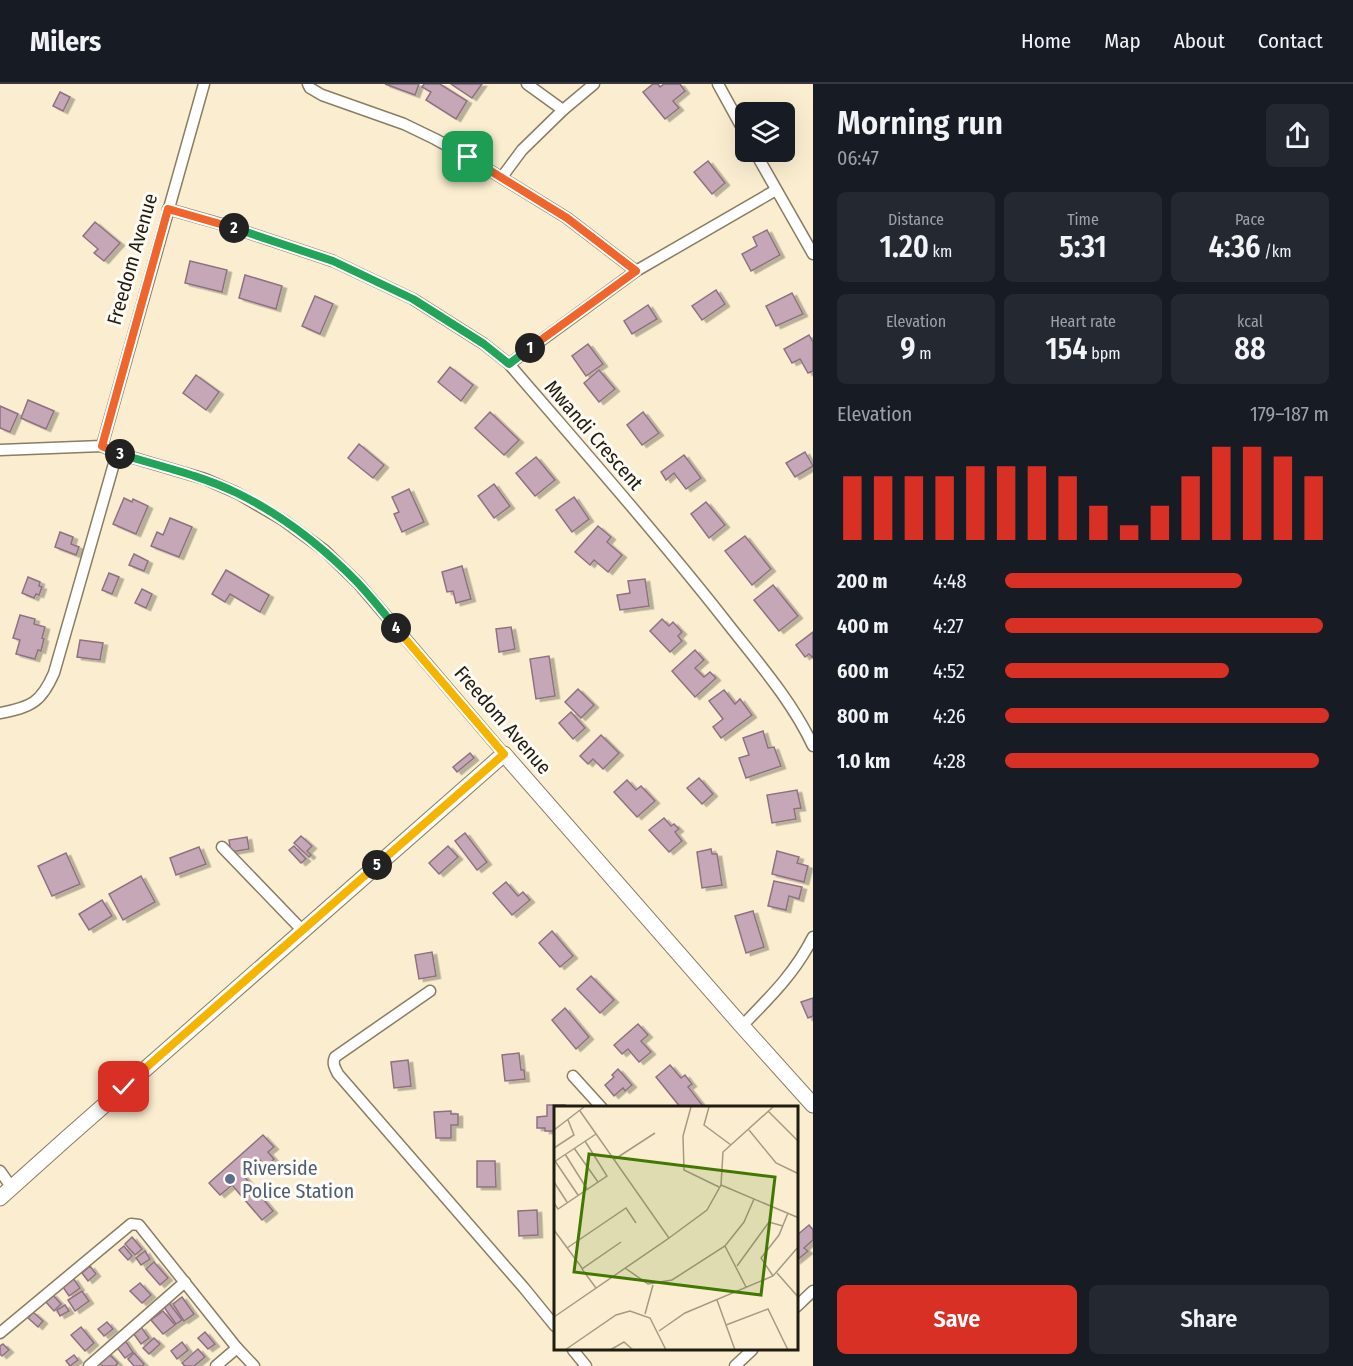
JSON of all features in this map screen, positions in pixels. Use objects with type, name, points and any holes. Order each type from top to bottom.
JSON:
[{"type":"main road","points":[[6,1193],[504,754]]},
{"type":"main road","name":"Freedom Avenue","points":[[504,754],[813,1105]]},
{"type":"street","name":"Freedom Avenue","points":[[102,446],[204,84]]},
{"type":"street","points":[[308,84],[310,88],[322,95],[404,124],[502,177],[567,218],[636,271]]},
{"type":"street","points":[[527,84],[563,110]]},
{"type":"street","points":[[502,177],[522,150],[594,84]]},
{"type":"street","points":[[718,84],[735,115]]},
{"type":"street","points":[[761,162],[813,254]]},
{"type":"street","points":[[509,364],[636,271],[776,190]]},
{"type":"street","name":"Mwandi Crescent","points":[[168,209],[228,226],[333,261],[413,299],[484,344],[509,364],[683,567],[783,696],[813,746]]},
{"type":"street","name":"Freedom Avenue","points":[[0,450],[102,446],[117,453],[205,479],[237,493],[283,520],[324,550],[358,583],[504,754]]},
{"type":"street","points":[[0,713],[32,705],[44,694],[49,685],[117,453]]},
{"type":"street","points":[[222,848],[302,930]]},
{"type":"street","points":[[742,1026],[789,976],[813,937]]},
{"type":"street","points":[[430,991],[335,1057],[334,1068],[554,1325]]},
{"type":"street","points":[[573,1076],[600,1106]]},
{"type":"street","points":[[0,1172],[6,1193]]},
{"type":"street","points":[[0,1333],[131,1224],[139,1225],[254,1366]]},
{"type":"street","points":[[89,1366],[185,1282]]},
{"type":"street","points":[[798,1304],[813,1291]]},
{"type":"street","points":[[216,1366],[237,1348]]},
{"type":"street","points":[[574,1351],[586,1366]]},
{"type":"street","points":[[735,1366],[751,1351]]},
{"type":"building","points":[[385,84],[419,84],[415,95]]},
{"type":"building","points":[[424,84],[440,84],[467,101],[456,119],[426,100],[431,92],[422,87]]},
{"type":"building","points":[[451,84],[482,84],[472,98]]},
{"type":"building","points":[[653,84],[658,84],[660,87],[664,84],[680,84],[685,91],[673,101],[679,108],[665,119],[643,92]]},
{"type":"building","points":[[60,92],[70,97],[63,111],[53,106]]},
{"type":"building","points":[[708,161],[725,183],[712,194],[694,172]]},
{"type":"building","points":[[95,222],[120,243],[104,261],[94,253],[98,249],[83,236]]},
{"type":"building","points":[[767,230],[780,255],[751,271],[742,254],[757,246],[753,237]]},
{"type":"building","points":[[190,261],[227,270],[222,292],[185,283]]},
{"type":"building","points":[[245,275],[282,286],[276,309],[239,298]]},
{"type":"building","points":[[716,290],[725,304],[702,320],[692,306]]},
{"type":"building","points":[[792,293],[803,314],[776,326],[766,306]]},
{"type":"building","points":[[315,296],[333,304],[320,334],[302,326]]},
{"type":"building","points":[[648,305],[657,319],[632,334],[624,321]]},
{"type":"building","points":[[809,335],[813,342],[813,371],[808,373],[800,359],[792,363],[784,349]]},
{"type":"building","points":[[588,344],[603,364],[586,376],[572,356]]},
{"type":"building","points":[[450,367],[473,385],[461,401],[438,382]]},
{"type":"building","points":[[599,370],[615,389],[599,402],[584,383]]},
{"type":"building","points":[[196,375],[219,392],[206,410],[183,393]]},
{"type":"building","points":[[28,400],[54,411],[46,429],[21,418]]},
{"type":"building","points":[[0,406],[18,414],[10,432],[0,428]]},
{"type":"building","points":[[490,412],[519,440],[504,455],[475,428]]},
{"type":"building","points":[[643,412],[659,433],[642,445],[627,425]]},
{"type":"building","points":[[359,444],[384,465],[373,478],[348,458]]},
{"type":"building","points":[[805,452],[813,466],[795,477],[786,463]]},
{"type":"building","points":[[684,455],[701,478],[686,489],[674,473],[666,480],[661,472]]},
{"type":"building","points":[[536,457],[555,480],[535,496],[516,473]]},
{"type":"building","points":[[494,484],[510,506],[494,518],[478,496]]},
{"type":"building","points":[[409,489],[424,522],[402,532],[394,514],[399,512],[392,497]]},
{"type":"building","points":[[574,497],[589,519],[572,532],[556,510]]},
{"type":"building","points":[[124,498],[132,502],[133,499],[148,506],[136,534],[113,524]]},
{"type":"building","points":[[706,502],[725,525],[709,538],[691,514]]},
{"type":"building","points":[[170,518],[192,527],[179,557],[151,546],[157,532],[163,535]]},
{"type":"building","points":[[598,526],[611,537],[607,542],[622,555],[608,572],[594,560],[590,565],[575,552]]},
{"type":"building","points":[[60,532],[73,537],[71,544],[79,547],[76,555],[55,547]]},
{"type":"building","points":[[745,536],[771,569],[752,585],[725,551]]},
{"type":"building","points":[[134,554],[148,561],[144,571],[129,565]]},
{"type":"building","points":[[462,566],[471,599],[456,603],[453,591],[447,592],[442,572]]},
{"type":"building","points":[[226,570],[269,595],[260,612],[230,594],[225,602],[212,594]]},
{"type":"building","points":[[109,573],[119,577],[112,594],[102,590]]},
{"type":"building","points":[[28,577],[40,582],[39,586],[42,587],[39,595],[36,594],[34,598],[22,593]]},
{"type":"building","points":[[645,579],[649,606],[620,610],[617,595],[630,593],[628,581]]},
{"type":"building","points":[[773,585],[798,616],[779,631],[754,600]]},
{"type":"building","points":[[142,589],[152,594],[146,608],[135,603]]},
{"type":"building","points":[[20,615],[35,619],[34,624],[45,627],[41,651],[38,650],[35,659],[16,654],[20,640],[13,638]]},
{"type":"building","points":[[662,619],[669,626],[673,622],[682,632],[678,636],[682,641],[670,652],[650,631]]},
{"type":"building","points":[[511,627],[515,649],[499,652],[496,629]]},
{"type":"building","points":[[813,632],[813,658],[809,654],[805,657],[796,645]]},
{"type":"building","points":[[80,640],[103,643],[100,660],[77,657]]},
{"type":"building","points":[[695,650],[704,660],[695,668],[704,677],[710,672],[716,678],[695,697],[672,671]]},
{"type":"building","points":[[549,656],[555,696],[536,699],[530,659]]},
{"type":"building","points":[[578,689],[594,705],[581,718],[565,702]]},
{"type":"building","points":[[724,690],[735,704],[740,699],[752,715],[721,738],[713,727],[723,719],[709,701]]},
{"type":"building","points":[[571,712],[585,728],[573,739],[559,723]]},
{"type":"building","points":[[763,731],[768,748],[774,747],[781,766],[746,778],[739,758],[749,755],[743,738]]},
{"type":"building","points":[[601,735],[619,753],[603,769],[593,759],[588,764],[580,756]]},
{"type":"building","points":[[470,753],[474,758],[457,772],[453,767]]},
{"type":"building","points":[[699,778],[713,794],[702,804],[687,788]]},
{"type":"building","points":[[627,780],[636,790],[641,786],[655,801],[637,817],[614,792]]},
{"type":"building","points":[[797,790],[801,808],[794,809],[796,819],[772,823],[767,795]]},
{"type":"building","points":[[664,818],[671,826],[674,824],[679,829],[675,832],[682,841],[669,852],[649,830]]},
{"type":"building","points":[[465,833],[487,862],[477,870],[455,841]]},
{"type":"building","points":[[301,836],[312,846],[307,851],[311,855],[309,857],[294,843]]},
{"type":"building","points":[[247,837],[249,849],[231,852],[229,840]]},
{"type":"building","points":[[294,846],[306,859],[301,863],[289,850]]},
{"type":"building","points":[[448,846],[458,857],[439,874],[429,863]]},
{"type":"building","points":[[199,847],[206,864],[176,875],[170,858]]},
{"type":"building","points":[[711,849],[712,854],[717,854],[722,885],[702,888],[697,852]]},
{"type":"building","points":[[777,851],[799,857],[797,863],[808,866],[804,882],[772,874]]},
{"type":"building","points":[[66,853],[80,884],[52,896],[38,866]]},
{"type":"building","points":[[141,876],[155,902],[123,920],[109,894]]},
{"type":"building","points":[[774,881],[802,887],[799,899],[789,896],[786,910],[768,906]]},
{"type":"building","points":[[506,882],[518,896],[523,892],[530,900],[512,915],[493,893]]},
{"type":"building","points":[[102,900],[112,916],[89,930],[79,914]]},
{"type":"building","points":[[753,911],[764,947],[746,953],[735,916]]},
{"type":"building","points":[[552,931],[573,956],[560,967],[539,943]]},
{"type":"building","points":[[432,952],[436,976],[419,979],[415,955]]},
{"type":"building","points":[[591,976],[614,1000],[600,1013],[577,989]]},
{"type":"building","points":[[813,998],[813,1016],[808,1018],[801,1002]]},
{"type":"building","points":[[565,1008],[589,1037],[576,1049],[552,1020]]},
{"type":"building","points":[[638,1024],[648,1035],[641,1041],[651,1052],[639,1062],[628,1049],[622,1054],[614,1045]]},
{"type":"building","points":[[519,1053],[521,1070],[524,1070],[525,1079],[505,1081],[502,1055]]},
{"type":"building","points":[[408,1060],[411,1086],[394,1088],[391,1062]]},
{"type":"building","points":[[670,1065],[681,1078],[685,1075],[692,1084],[688,1087],[703,1106],[679,1106],[656,1077]]},
{"type":"building","points":[[618,1069],[632,1085],[625,1091],[623,1088],[614,1096],[605,1085],[614,1077],[612,1075]]},
{"type":"building","points":[[547,1105],[565,1105],[554,1106],[554,1131],[537,1128],[537,1117],[547,1116]]},
{"type":"building","points":[[451,1111],[451,1114],[458,1114],[458,1125],[451,1125],[451,1138],[436,1138],[434,1112]]},
{"type":"building","name":"Riverside Police Station","points":[[263,1135],[274,1147],[268,1152],[274,1159],[266,1167],[260,1160],[243,1175],[273,1211],[262,1220],[232,1185],[220,1195],[209,1183]]},
{"type":"building","points":[[477,1161],[495,1161],[496,1187],[477,1187]]},
{"type":"building","points":[[537,1210],[538,1235],[519,1236],[518,1211]]},
{"type":"building","points":[[809,1225],[813,1230],[813,1240],[804,1248],[808,1251],[798,1259],[798,1234]]},
{"type":"building","points":[[132,1237],[142,1249],[135,1255],[125,1244]]},
{"type":"building","points":[[124,1246],[132,1256],[128,1260],[119,1250]]},
{"type":"building","points":[[145,1251],[150,1259],[141,1265],[136,1258]]},
{"type":"building","points":[[154,1262],[168,1278],[160,1285],[146,1269]]},
{"type":"building","points":[[90,1266],[96,1274],[88,1281],[82,1273]]},
{"type":"building","points":[[73,1278],[80,1288],[69,1296],[63,1287]]},
{"type":"building","points":[[140,1283],[151,1295],[142,1303],[130,1291]]},
{"type":"building","points":[[82,1291],[89,1301],[75,1311],[68,1300]]},
{"type":"building","points":[[52,1294],[61,1304],[54,1311],[45,1301]]},
{"type":"building","points":[[182,1297],[194,1314],[184,1321],[173,1304]]},
{"type":"building","points":[[166,1299],[182,1320],[176,1324],[161,1303]]},
{"type":"building","points":[[65,1305],[69,1311],[60,1316],[57,1310]]},
{"type":"building","points":[[163,1311],[175,1325],[163,1334],[151,1320]]},
{"type":"building","points":[[33,1312],[43,1321],[38,1327],[28,1318]]},
{"type":"building","points":[[107,1322],[113,1329],[104,1336],[98,1329]]},
{"type":"building","points":[[81,1327],[94,1343],[85,1351],[71,1335]]},
{"type":"building","points":[[141,1327],[149,1338],[141,1344],[133,1333]]},
{"type":"building","points":[[205,1332],[215,1344],[208,1349],[198,1338]]},
{"type":"building","points":[[154,1338],[160,1344],[149,1354],[143,1348]]},
{"type":"building","points":[[124,1339],[133,1352],[125,1358],[115,1345]]},
{"type":"building","points":[[182,1342],[188,1350],[177,1359],[171,1351]]},
{"type":"building","points":[[3,1344],[9,1350],[2,1356],[0,1346]]},
{"type":"building","points":[[198,1349],[205,1357],[194,1366],[185,1366],[182,1363]]},
{"type":"building","points":[[106,1351],[118,1363],[115,1366],[102,1366],[96,1360]]},
{"type":"building","points":[[134,1353],[144,1364],[142,1366],[134,1366],[128,1359]]},
{"type":"building","points":[[74,1355],[78,1360],[70,1366],[66,1361]]},
{"type":"place","name":"Riverside Police Station","points":[[230,1179]]},
{"type":"route","points":[[124,1087],[504,754],[358,583],[324,550],[283,520],[237,493],[205,479],[117,453],[102,446],[168,209],[228,226],[333,261],[413,299],[484,344],[509,364],[636,271],[567,218],[468,157]]}]
